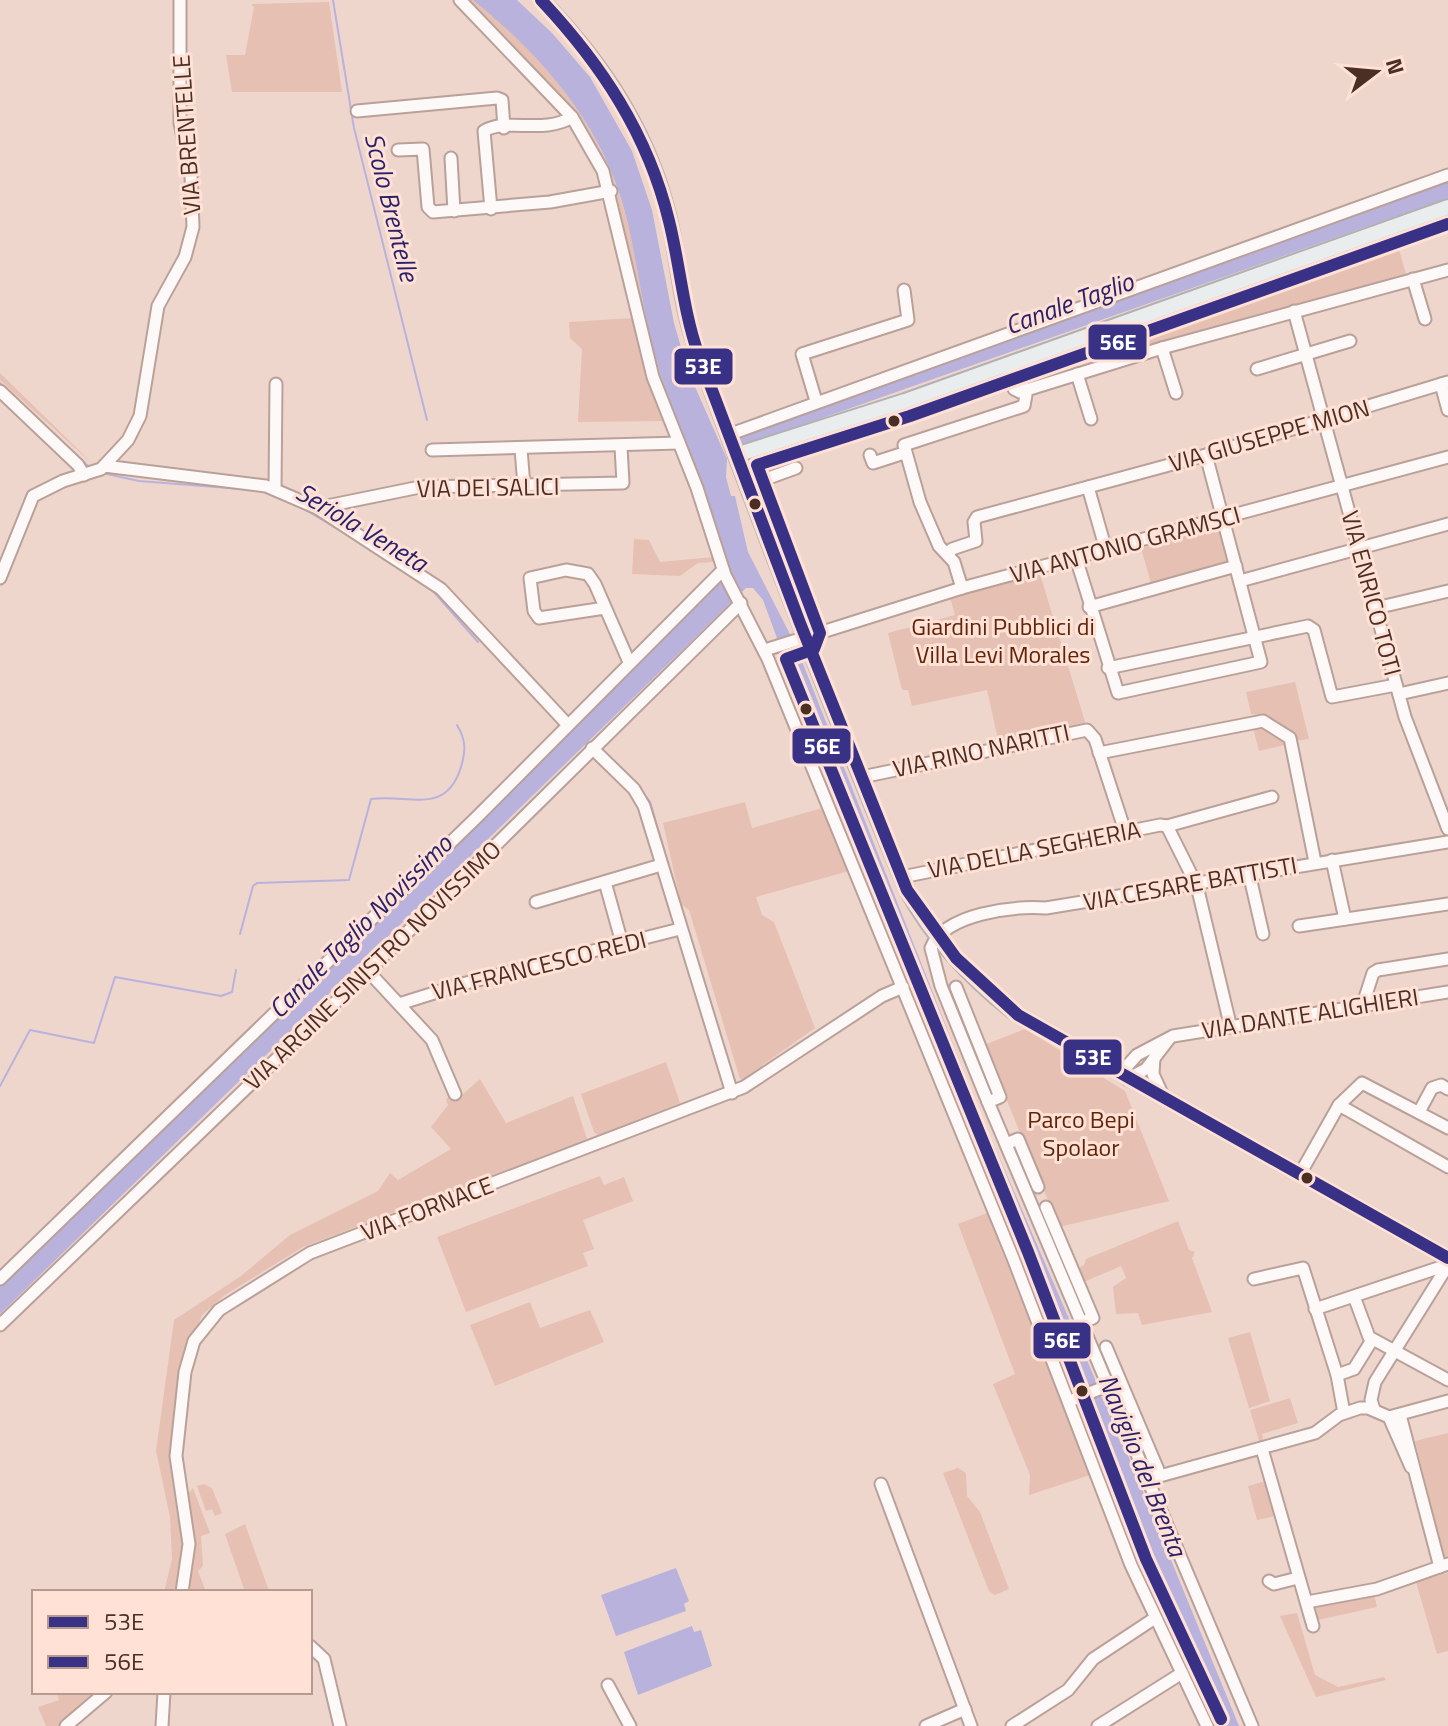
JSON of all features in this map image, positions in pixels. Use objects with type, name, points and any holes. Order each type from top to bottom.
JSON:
[{"type":"main road","points":[[541,0],[611,82],[650,157],[667,209],[688,323],[749,485],[799,638],[862,777],[902,877],[916,906],[938,937],[999,1001],[1124,1076],[1448,1258]]},
{"type":"main road","points":[[735,453],[1010,364],[1448,207]]},
{"type":"street","name":"VIA BRENTELLE","points":[[0,578],[33,496],[96,470],[128,440],[137,425],[158,306],[185,257],[192,235],[191,176],[180,123],[180,0]]},
{"type":"street","points":[[460,0],[572,117],[596,155],[611,191],[645,351],[724,573],[770,648],[779,687],[1075,1399],[1155,1618],[1207,1726]]},
{"type":"street","points":[[357,111],[497,98],[502,100],[504,128]]},
{"type":"street","points":[[491,209],[486,129],[545,127],[572,117]]},
{"type":"street","points":[[398,150],[423,149],[429,211],[491,209],[611,191]]},
{"type":"street","points":[[451,158],[454,211]]},
{"type":"street","points":[[728,436],[816,401],[1448,175]]},
{"type":"street","points":[[1024,391],[1162,348],[1448,270]]},
{"type":"street","points":[[1413,279],[1425,319]]},
{"type":"street","points":[[816,401],[802,354],[908,320],[904,290]]},
{"type":"street","name":"VIA ENRICO TOTI","points":[[1294,311],[1397,689],[1445,810],[1448,829]]},
{"type":"street","points":[[1257,369],[1350,341]]},
{"type":"street","points":[[1162,348],[1176,393]]},
{"type":"street","points":[[962,588],[954,562],[938,544],[904,453],[907,442],[1017,410],[1026,401],[1010,364]]},
{"type":"street","points":[[1077,374],[1091,419]]},
{"type":"street","points":[[1444,383],[1448,410]]},
{"type":"street","name":"VIA GIUSEPPE MION","points":[[948,554],[952,549],[976,541],[974,522],[977,517],[1206,455],[1444,383]]},
{"type":"street","points":[[275,489],[276,384]]},
{"type":"street","points":[[0,391],[78,465],[96,470],[275,489],[317,508],[441,589],[567,724]]},
{"type":"street","points":[[432,450],[679,443]]},
{"type":"street","name":"VIA DEI SALICI","points":[[317,508],[420,487],[623,483],[621,447]]},
{"type":"street","points":[[521,449],[524,486]]},
{"type":"street","points":[[870,455],[873,463],[904,453]]},
{"type":"street","points":[[1076,558],[1115,690],[1120,694],[1261,662],[1206,455]]},
{"type":"street","name":"VIA ANTONIO GRAMSCI","points":[[770,648],[962,588],[1448,457]]},
{"type":"street","points":[[749,485],[796,468]]},
{"type":"street","points":[[1088,487],[1106,550]]},
{"type":"street","points":[[1240,581],[1448,524]]},
{"type":"street","points":[[1089,607],[1236,566]]},
{"type":"street","points":[[605,608],[539,618],[534,611],[530,578],[566,570],[584,572],[595,584],[629,662]]},
{"type":"street","points":[[0,1279],[468,826],[629,662],[724,573]]},
{"type":"street","points":[[1376,608],[1448,591]]},
{"type":"street","name":"VIA ARGINE SINISTRO NOVISSIMO","points":[[0,1325],[368,971],[592,748],[667,680],[739,600]]},
{"type":"street","points":[[1108,668],[1311,628],[1332,697],[1448,683]]},
{"type":"street","points":[[1099,753],[1252,720],[1263,721],[1286,733],[1292,744],[1315,862]]},
{"type":"street","name":"VIA RINO NARITTI","points":[[862,777],[1082,729],[1091,733],[1125,831]]},
{"type":"street","points":[[592,748],[637,794],[732,1093]]},
{"type":"street","name":"VIA DELLA SEGHERIA","points":[[902,877],[1125,831],[1167,826],[1272,797]]},
{"type":"street","name":"VIA DELLA SEGHERIA","points":[[1167,826],[1195,881],[1230,1024]]},
{"type":"street","name":"VIA CESARE BATTISTI","points":[[938,937],[996,910],[1021,906],[1046,908],[1195,881],[1448,842]]},
{"type":"street","points":[[1332,860],[1345,919]]},
{"type":"street","points":[[536,902],[661,865]]},
{"type":"street","points":[[1249,873],[1263,934]]},
{"type":"street","points":[[605,882],[622,943]]},
{"type":"street","points":[[1299,926],[1448,904]]},
{"type":"street","name":"VIA FRANCESCO REDI","points":[[399,1004],[451,987],[680,929]]},
{"type":"street","points":[[938,937],[931,948],[932,958],[949,1006],[1000,1097],[988,1102],[1093,1318],[1082,1322],[1114,1383],[1129,1396],[1158,1470]]},
{"type":"street","points":[[1363,1004],[1373,973],[1378,970],[1448,959]]},
{"type":"street","name":"VIA FRANCESCO REDI","points":[[368,971],[432,1040],[455,1094]]},
{"type":"street","name":"VIA FORNACE","points":[[182,1590],[189,1544],[176,1456],[185,1372],[194,1341],[219,1310],[306,1255],[732,1093],[882,996],[903,987]]},
{"type":"street","points":[[956,987],[971,1043]]},
{"type":"street","name":"VIA DANTE ALIGHIERI","points":[[1124,1076],[1137,1055],[1173,1036],[1230,1024],[1448,992]]},
{"type":"street","points":[[949,1006],[961,1001]]},
{"type":"street","name":"VIA DANTE ALIGHIERI","points":[[1124,1076],[1146,1069],[1173,1036]]},
{"type":"street","points":[[1155,1057],[1153,1074],[1164,1098]]},
{"type":"street","points":[[1300,1174],[1339,1105],[1356,1086],[1367,1083],[1448,1128]]},
{"type":"street","points":[[1419,1112],[1432,1088],[1441,1085],[1448,1089]]},
{"type":"street","points":[[1339,1105],[1448,1167]]},
{"type":"street","points":[[1006,1144],[1018,1139],[1038,1187]]},
{"type":"street","points":[[1046,1207],[1058,1250]]},
{"type":"street","points":[[1315,1309],[1355,1299],[1448,1265]]},
{"type":"street","points":[[1374,1409],[1373,1387],[1448,1265]]},
{"type":"street","points":[[1254,1279],[1300,1267],[1337,1375],[1344,1413]]},
{"type":"street","points":[[1355,1299],[1365,1331],[1372,1340],[1448,1380]]},
{"type":"street","points":[[1337,1375],[1354,1369],[1372,1340]]},
{"type":"street","points":[[1106,1347],[1114,1383],[1149,1479],[1252,1726]]},
{"type":"street","points":[[1075,1399],[1114,1383]]},
{"type":"street","points":[[1149,1479],[1315,1433],[1344,1413],[1374,1409],[1394,1416],[1448,1401]]},
{"type":"street","points":[[1307,1602],[1377,1589],[1444,1566],[1420,1486],[1394,1416]]},
{"type":"street","points":[[1262,1449],[1313,1626]]},
{"type":"street","points":[[881,1484],[971,1726]]},
{"type":"street","points":[[1269,1581],[1274,1584],[1298,1578]]},
{"type":"street","points":[[1012,1726],[1068,1690],[1093,1659],[1155,1618]]},
{"type":"street","points":[[312,1648],[324,1659],[340,1726]]},
{"type":"street","points":[[1099,1726],[1182,1673]]},
{"type":"street","points":[[608,1685],[630,1726]]},
{"type":"street","points":[[66,1726],[104,1694]]},
{"type":"street","points":[[154,1694],[162,1709]]},
{"type":"street","points":[[162,1726],[164,1694]]},
{"type":"street","points":[[926,1726],[965,1709]]},
{"type":"green space","points":[[466,0],[474,0],[501,23],[548,72],[588,126],[604,155],[627,221],[656,359],[725,561],[663,395],[612,184],[583,126]]},
{"type":"green space","points":[[329,2],[342,92],[232,92],[226,55],[245,55],[254,7],[251,4]]},
{"type":"green space","points":[[1394,232],[1406,274],[1126,351],[1121,331]]},
{"type":"green space","points":[[633,318],[665,421],[578,422],[582,349],[570,338],[569,322]]},
{"type":"green space","points":[[0,373],[96,467],[0,380]]},
{"type":"green space","points":[[1220,526],[1229,557],[1227,563],[1151,583],[1141,548]]},
{"type":"green space","points":[[634,539],[649,540],[660,562],[713,557],[713,562],[698,563],[680,576],[632,574]]},
{"type":"green space","name":"Giardini Pubblici di Villa Levi Morales","points":[[1040,574],[1086,725],[999,744],[987,690],[912,706],[908,690],[902,690],[888,633],[955,615],[950,598]]},
{"type":"green space","points":[[1295,682],[1309,739],[1295,741],[1288,730],[1277,722],[1251,714],[1246,692]]},
{"type":"green space","points":[[1252,724],[1281,733],[1289,744],[1259,751]]},
{"type":"green space","points":[[745,802],[752,828],[822,808],[849,871],[756,897],[762,915],[774,922],[815,1028],[740,1079],[689,910],[681,904],[663,823]]},
{"type":"green space","name":"Parco Bepi Spolaor","points":[[1025,1029],[1125,1091],[1169,1201],[1059,1227],[984,1045]]},
{"type":"green space","points":[[666,1062],[680,1103],[598,1135],[594,1132],[581,1094]]},
{"type":"green space","points":[[480,1079],[506,1123],[573,1096],[587,1139],[303,1247],[225,1295],[202,1315],[181,1369],[172,1454],[184,1539],[177,1590],[164,1590],[172,1559],[170,1517],[156,1451],[174,1320],[241,1276],[290,1235],[378,1191],[390,1173],[398,1180],[451,1149],[431,1127],[448,1105],[446,1099],[450,1096],[454,1102]]},
{"type":"green space","points":[[600,1176],[604,1185],[624,1177],[633,1201],[583,1220],[594,1249],[583,1253],[588,1266],[466,1312],[437,1237]]},
{"type":"green space","points":[[987,1213],[1090,1475],[1029,1495],[1030,1475],[993,1384],[1015,1374],[958,1224]]},
{"type":"green space","points":[[1178,1221],[1189,1250],[1195,1252],[1192,1258],[1212,1312],[1142,1325],[1138,1313],[1116,1314],[1113,1287],[1126,1278],[1121,1266],[1084,1282],[1078,1268],[1084,1265],[1086,1259]]},
{"type":"green space","points":[[530,1302],[540,1328],[590,1310],[604,1342],[495,1386],[470,1325]]},
{"type":"green space","points":[[1250,1332],[1270,1401],[1249,1408],[1228,1338]]},
{"type":"green space","points":[[1290,1398],[1298,1423],[1262,1434],[1264,1443],[1260,1444],[1250,1410]]},
{"type":"green space","points":[[1448,1433],[1448,1558],[1445,1559],[1415,1441]]},
{"type":"green space","points":[[958,1468],[966,1473],[967,1496],[980,1512],[1009,1589],[995,1595],[989,1591],[943,1473]]},
{"type":"green space","points":[[1266,1481],[1275,1516],[1257,1520],[1248,1486]]},
{"type":"green space","points":[[204,1484],[212,1488],[222,1513],[215,1516],[212,1509],[206,1511],[197,1486]]},
{"type":"green space","points":[[193,1488],[210,1533],[201,1536],[203,1566],[198,1571],[205,1590],[187,1590],[194,1544],[187,1495]]},
{"type":"green space","points":[[245,1524],[271,1590],[244,1590],[225,1534]]},
{"type":"green space","points":[[1448,1573],[1448,1651],[1437,1654],[1416,1582]]},
{"type":"green space","points":[[1374,1594],[1377,1607],[1318,1620],[1316,1607]]},
{"type":"green space","points":[[1297,1613],[1315,1675],[1338,1687],[1384,1677],[1386,1680],[1316,1697],[1280,1616]]},
{"type":"green space","points":[[58,1694],[94,1694],[58,1726],[46,1726],[38,1707],[59,1700]]},
{"type":"shaded area","points":[[473,0],[517,0],[552,33],[590,77],[632,151],[652,210],[674,323],[688,371],[727,459],[726,477],[731,496],[735,496],[748,552],[796,646],[982,1117],[1095,1379],[1097,1395],[1105,1399],[1239,1726],[1216,1726],[1092,1435],[1088,1392],[1085,1386],[1074,1385],[1049,1313],[832,800],[763,600],[753,588],[746,588],[0,1314],[0,1285],[451,851],[729,573],[663,383],[647,323],[628,224],[605,157],[589,127],[549,72]]},
{"type":"shaded area","points":[[1448,182],[1448,198],[741,445],[738,436]]},
{"type":"shaded area","points":[[676,1568],[689,1601],[684,1604],[686,1611],[616,1636],[601,1595]]},
{"type":"shaded area","points":[[692,1626],[694,1632],[701,1630],[712,1666],[638,1695],[624,1652]]},
{"type":"waterway","name":"Scolo Brentelle","points":[[333,0],[354,128],[427,420]]},
{"type":"waterway","name":"Seriola Veneta","points":[[0,383],[89,467]]},
{"type":"waterway","name":"Seriola Veneta","points":[[102,473],[139,481],[254,490]]},
{"type":"waterway","name":"Seriola Veneta","points":[[301,507],[351,537]]},
{"type":"waterway","name":"Seriola Veneta","points":[[433,591],[478,642]]},
{"type":"waterway","name":"Scolo Brentelle","points":[[240,934],[253,886],[257,883],[349,880],[371,799],[425,800],[446,792],[454,782],[464,755],[464,740],[457,725]]},
{"type":"waterway","name":"Seriola Veneta","points":[[632,780],[650,802],[687,929]]},
{"type":"waterway","name":"Scolo Brentelle","points":[[0,1086],[30,1030],[94,1043],[115,977],[221,996],[232,992],[236,970]]},
{"type":"transit line","name":"53E","points":[[541,0],[602,75],[620,102],[649,159],[669,221],[698,353],[800,623],[907,890],[956,958],[1018,1015],[1448,1258]]},
{"type":"transit line","name":"56E","points":[[1221,1719],[1146,1559],[1028,1252],[786,659],[814,649],[820,633],[757,465],[910,416],[1448,224]]},
{"type":"water label","name":"Canale Taglio","points":[[1069,303]]},
{"type":"water label","name":"Canale Taglio Novissimo","points":[[360,926]]},
{"type":"water label","name":"Naviglio del Brenta","points":[[1143,1465]]}]
